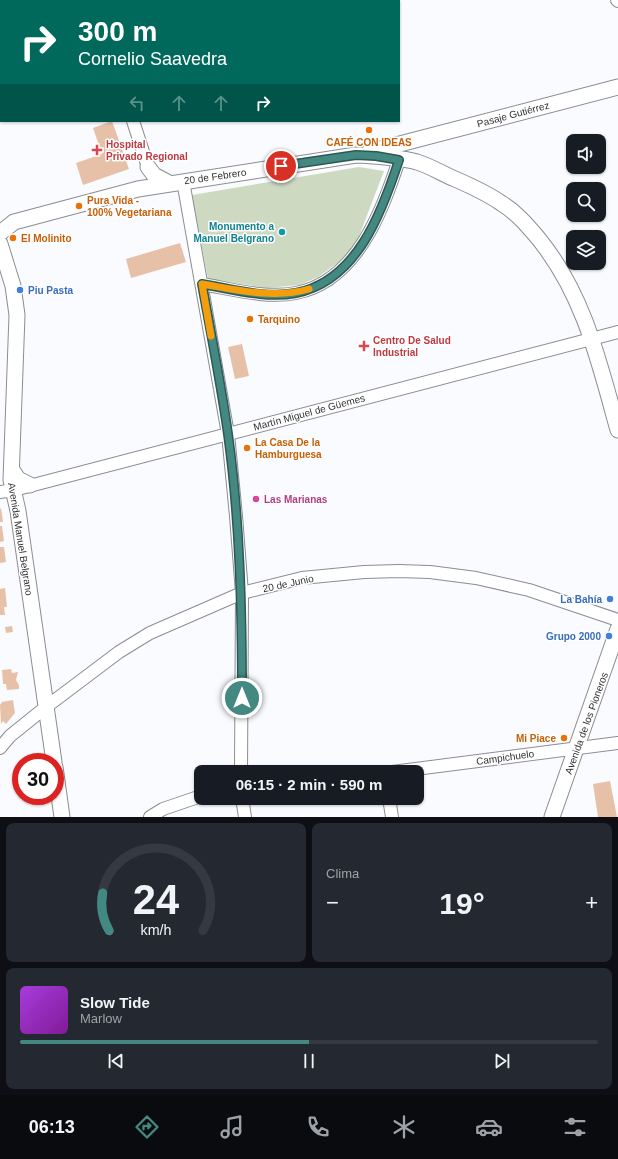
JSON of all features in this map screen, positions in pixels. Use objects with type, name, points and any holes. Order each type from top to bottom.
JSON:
[{"type":"main road","name":"Pasaje Gutiérrez","points":[[356,155],[618,87]]},
{"type":"main road","points":[[399,160],[407,142]]},
{"type":"main road","name":"20 de Febrero","points":[[0,233],[7,220],[138,189],[176,182],[356,155],[376,156],[417,162],[482,191],[502,203],[522,219],[562,271],[577,299],[593,338]]},
{"type":"main road","points":[[148,167],[154,175],[176,182]]},
{"type":"main road","points":[[138,189],[147,176],[148,167]]},
{"type":"main road","name":"Avenida Manuel Belgrano","points":[[0,244],[13,286],[17,315],[12,470],[11,480],[7,491],[46,707],[53,753]]},
{"type":"main road","points":[[0,257],[8,270]]},
{"type":"main road","points":[[593,338],[618,430]]},
{"type":"main road","points":[[12,470],[18,479],[30,485]]},
{"type":"main road","name":"Avenida de los Pioneros","points":[[552,817],[618,629]]},
{"type":"main road","points":[[60,805],[62,817]]},
{"type":"street","points":[[133,122],[148,167]]},
{"type":"street","points":[[202,284],[264,294],[295,293],[318,286],[341,270],[358,251],[390,188],[399,160]]},
{"type":"street","points":[[176,182],[202,284],[228,434],[242,593],[242,765]]},
{"type":"street","name":"Martín Miguel de Güemes","points":[[7,491],[618,332]]},
{"type":"street","name":"20 de Junio","points":[[0,748],[10,736],[46,707],[118,652],[150,633],[242,593],[302,578],[334,574],[399,571],[430,572],[476,578],[530,590],[618,620]]},
{"type":"street","name":"Campichuelo","points":[[424,768],[618,743]]},
{"type":"street","points":[[150,817],[163,809],[194,798]]},
{"type":"street","points":[[243,805],[245,817]]},
{"type":"street","points":[[390,805],[392,817]]},
{"type":"green space","points":[[359,167],[384,171],[356,244],[339,262],[318,277],[299,285],[267,288],[208,279],[192,195]]},
{"type":"building","name":"Hospital Privado Regional","points":[[112,122],[129,169],[83,185],[76,163],[102,154],[93,128]]},
{"type":"building","points":[[180,243],[186,262],[131,278],[126,259]]},
{"type":"building","points":[[242,344],[249,376],[235,379],[228,347]]},
{"type":"building","points":[[1,508],[3,522],[0,522]]},
{"type":"building","points":[[0,526],[2,526],[4,541],[0,542]]},
{"type":"building","points":[[0,547],[4,547],[6,562],[0,563]]},
{"type":"building","points":[[5,588],[7,607],[4,607],[5,615],[0,615],[0,589]]},
{"type":"building","points":[[12,626],[13,632],[6,633],[5,627]]},
{"type":"building","points":[[11,669],[12,673],[18,672],[16,680],[19,685],[19,689],[7,690],[6,684],[3,684],[2,670]]},
{"type":"building","points":[[13,700],[15,713],[6,724],[3,721],[1,724],[0,705],[2,702]]},
{"type":"building","points":[[610,781],[617,817],[598,817],[593,784]]},
{"type":"slow traffic","points":[[211,336],[202,284],[264,294],[295,293],[309,289]]},
{"type":"place","name":"CAFÉ CON IDEAS","points":[[369,130]]},
{"type":"place","name":"Hospital Privado Regional","points":[[97,150]]},
{"type":"place","name":"Pura Vida - 100% Vegetariana","points":[[79,206]]},
{"type":"place","name":"Monumento a Manuel Belgrano","points":[[282,232]]},
{"type":"place","name":"El Molinito","points":[[13,238]]},
{"type":"place","name":"Piu Pasta","points":[[20,290]]},
{"type":"place","name":"Tarquino","points":[[250,319]]},
{"type":"place","name":"Centro De Salud Industrial","points":[[364,346]]},
{"type":"place","name":"La Casa De la Hamburguesa","points":[[247,448]]},
{"type":"place","name":"Las Marianas","points":[[256,499]]},
{"type":"place","name":"La Bahía","points":[[610,599]]},
{"type":"place","name":"Grupo 2000","points":[[609,636]]},
{"type":"place","name":"Mi Piace","points":[[564,738]]},
{"type":"route","points":[[242,698],[242,593],[236,516],[228,434],[202,284],[264,294],[295,293],[318,286],[341,270],[358,251],[390,188],[399,160],[376,156],[356,155],[281,166]]}]
